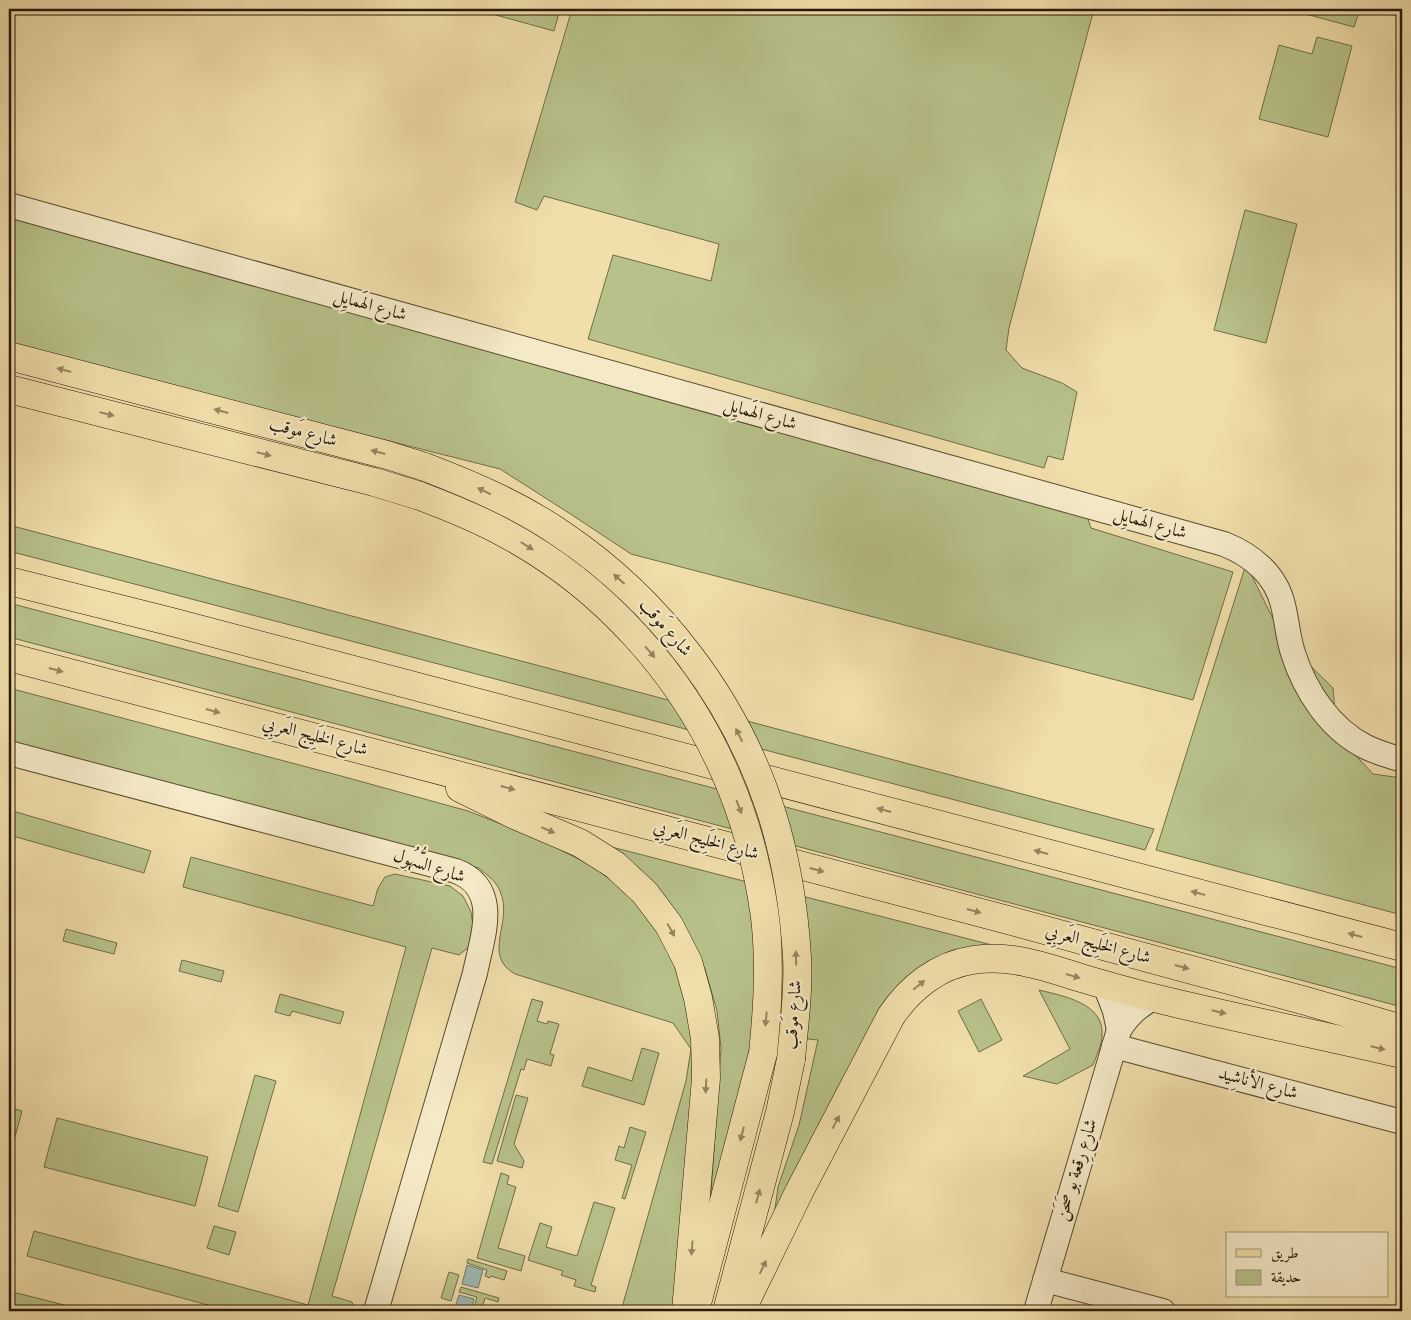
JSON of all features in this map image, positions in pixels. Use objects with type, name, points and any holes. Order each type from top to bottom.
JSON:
[{"type":"main road","name":"شارع مَوقب","points":[[9,356],[387,455],[472,485],[518,507],[561,533],[601,564],[639,598],[673,635],[704,675],[726,711],[752,763],[770,810],[784,859],[793,908],[797,959],[796,1009],[791,1059],[780,1112],[727,1311]]},
{"type":"main road","name":"شارع مَوقب","points":[[9,389],[365,480],[420,496],[464,513],[507,534],[547,559],[585,588],[620,620],[652,654],[681,692],[705,733],[726,775],[743,819],[756,865],[764,912],[768,958],[768,1006],[763,1053],[695,1311]]},
{"type":"main road","points":[[9,567],[137,605],[172,622]]},
{"type":"main road","points":[[9,581],[172,622],[1402,947]]},
{"type":"main road","name":"شارع الخَلِيج العَربِي","points":[[9,657],[1008,920],[1296,998],[1402,1029]]},
{"type":"main road","points":[[410,762],[517,816],[580,844],[616,865],[645,893],[669,925],[688,962],[698,998],[705,1038],[706,1078],[686,1311]]},
{"type":"main road","points":[[741,1311],[799,1192],[891,1016],[901,1002],[918,985],[934,974],[953,965],[971,960],[993,958],[1028,963],[1154,998],[1402,1054]]},
{"type":"street","name":"شارع الهَمايِل","points":[[9,205],[1224,544],[1250,557],[1261,566],[1278,590],[1283,603],[1292,652],[1308,690],[1320,707],[1349,736],[1366,747],[1402,760]]},
{"type":"street","name":"شارع السُّهُول","points":[[9,753],[456,872],[466,875],[478,886],[485,901],[486,918],[475,973],[376,1311]]},
{"type":"street","points":[[1105,985],[1115,1011],[1117,1038]]},
{"type":"street","name":"شارع رِقعة بو صَحَن","points":[[1036,1311],[1117,1038],[1130,1015],[1137,1008],[1154,998]]},
{"type":"street","name":"شارع الأناشِيد","points":[[1117,1038],[1402,1122]]},
{"type":"street","points":[[1045,1280],[1163,1311]]},
{"type":"green space","points":[[474,9],[560,9],[554,31]]},
{"type":"green space","points":[[572,9],[1094,9],[1009,328],[1006,350],[1022,368],[1062,383],[1077,392],[1063,460],[1048,456],[1044,468],[588,339],[613,255],[711,281],[719,244],[544,196],[537,210],[515,202]]},
{"type":"green space","points":[[1287,9],[1360,9],[1354,27]]},
{"type":"green space","points":[[1317,37],[1352,46],[1328,137],[1259,119],[1279,45],[1312,54]]},
{"type":"green space","points":[[1245,210],[1297,224],[1266,343],[1214,330]]},
{"type":"green space","points":[[9,217],[1085,510],[1091,528],[1233,572],[1193,700],[631,554],[500,469],[9,345]]},
{"type":"green space","points":[[9,525],[1154,829],[1145,850],[9,551]]},
{"type":"green space","points":[[1246,564],[1283,639],[1333,688],[1337,735],[1373,774],[1402,778],[1402,915],[1156,850]]},
{"type":"green space","points":[[9,603],[1402,969],[1402,1007],[9,637]]},
{"type":"green space","points":[[9,688],[468,811],[539,839],[594,867],[639,902],[683,975],[703,1040],[676,1311],[621,1311],[686,1081],[691,1049],[673,1023],[515,974],[505,966],[500,957],[503,903],[500,891],[491,878],[479,868],[9,743]]},
{"type":"green space","points":[[9,810],[151,851],[144,873],[9,835]]},
{"type":"green space","points":[[600,844],[992,945],[930,965],[773,1223],[778,1187],[799,1125],[818,1040],[758,1034],[710,1207],[721,1048],[717,1011],[705,969],[678,923]]},
{"type":"green space","points":[[191,857],[373,906],[378,888],[385,877],[395,874],[450,886],[463,896],[471,912],[474,933],[469,947],[459,955],[432,948],[332,1296],[352,1302],[355,1311],[230,1311],[27,1256],[34,1231],[308,1305],[406,947],[183,887]]},
{"type":"green space","points":[[66,929],[117,943],[114,954],[63,941]]},
{"type":"green space","points":[[182,960],[224,971],[221,982],[179,971]]},
{"type":"green space","points":[[1039,990],[1070,998],[1081,1003],[1097,1016],[1101,1025],[1101,1043],[1093,1065],[1057,1084],[1023,1076],[1070,1049]]},
{"type":"green space","points":[[280,994],[344,1012],[340,1024],[292,1011],[290,1016],[275,1012]]},
{"type":"green space","points":[[532,999],[543,1002],[537,1021],[547,1024],[548,1021],[559,1024],[550,1054],[554,1055],[551,1066],[527,1059],[524,1070],[521,1069],[492,1164],[483,1162]]},
{"type":"green space","points":[[981,999],[1002,1040],[979,1052],[958,1011]]},
{"type":"green space","points":[[642,1048],[659,1053],[644,1105],[582,1086],[588,1067],[632,1081]]},
{"type":"green space","points":[[255,1075],[276,1081],[238,1212],[218,1206]]},
{"type":"green space","points":[[516,1095],[528,1098],[514,1144],[524,1161],[522,1168],[497,1161]]},
{"type":"green space","points":[[9,1107],[22,1111],[9,1159]]},
{"type":"green space","points":[[57,1118],[208,1157],[195,1206],[44,1167]]},
{"type":"green space","points":[[630,1127],[646,1132],[625,1199],[622,1198],[632,1165],[615,1160],[619,1146],[624,1148]]},
{"type":"green space","points":[[501,1173],[509,1176],[507,1184],[516,1187],[498,1248],[525,1256],[521,1271],[477,1258]]},
{"type":"green space","points":[[594,1202],[615,1208],[591,1285],[596,1287],[595,1292],[574,1286],[576,1280],[561,1275],[563,1271],[528,1260],[540,1223],[552,1227],[546,1247],[577,1256]]},
{"type":"green space","points":[[214,1226],[236,1232],[229,1255],[207,1248]]},
{"type":"green space","points":[[468,1259],[507,1271],[504,1280],[485,1276],[487,1270],[467,1263]]},
{"type":"green space","points":[[449,1272],[459,1275],[451,1301],[441,1298]]},
{"type":"green space","points":[[461,1287],[499,1298],[498,1302],[485,1298],[481,1311],[473,1311],[477,1297],[459,1292]]},
{"type":"green space","points":[[9,1291],[88,1311],[22,1311],[9,1309]]},
{"type":"water","points":[[467,1265],[483,1270],[478,1288],[462,1284]]},
{"type":"water","points":[[459,1295],[474,1299],[471,1311],[454,1311]]}]
